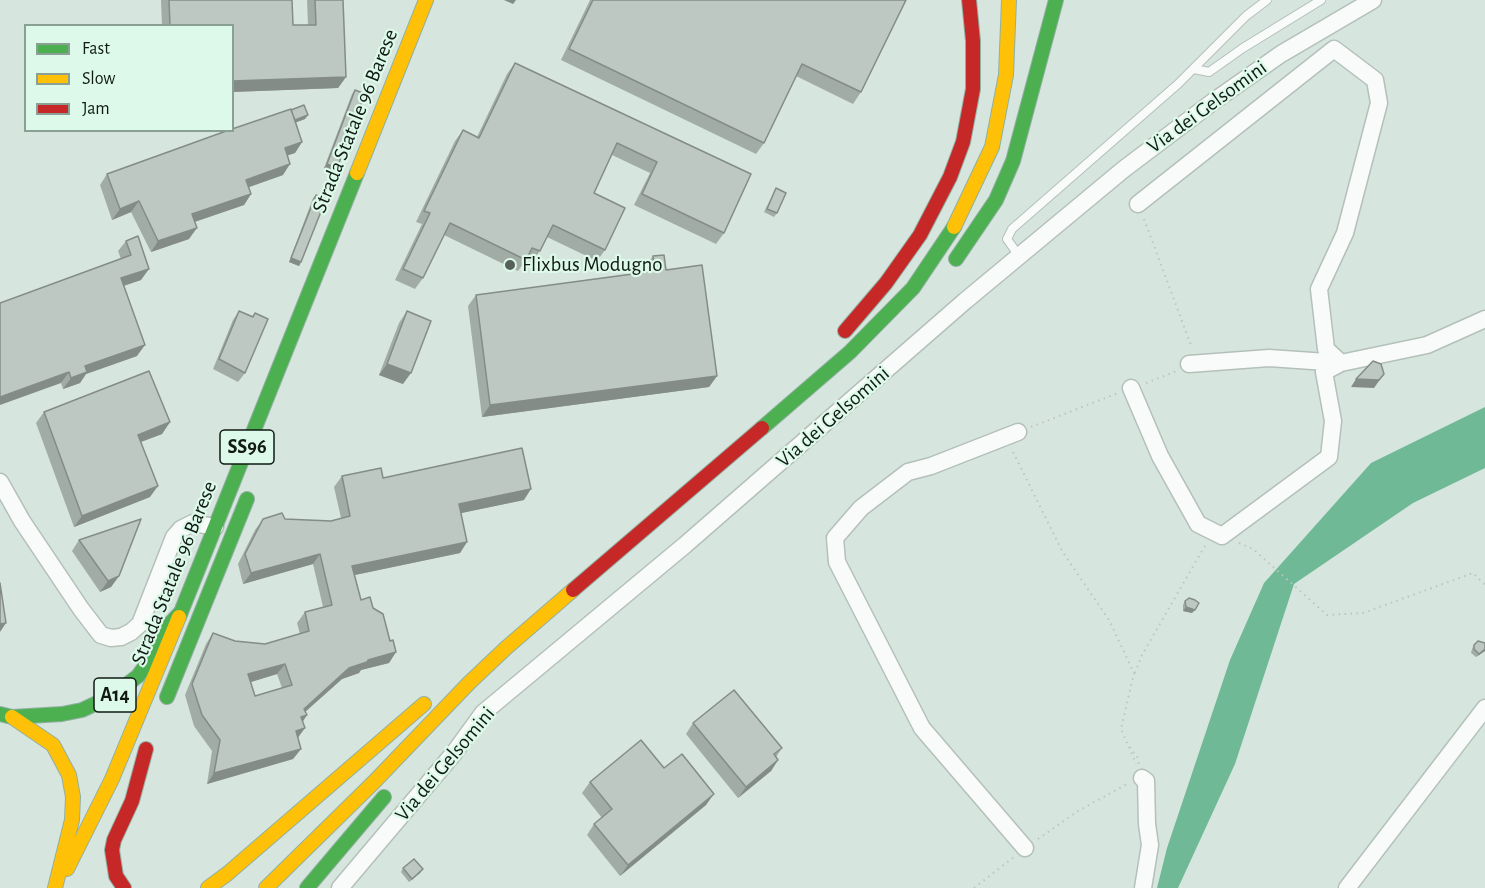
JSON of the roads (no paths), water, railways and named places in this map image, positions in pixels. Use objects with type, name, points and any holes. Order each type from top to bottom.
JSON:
[{"type":"main road","name":"Strada Statale 96 Barese","points":[[56,888],[112,779],[426,0]]},
{"type":"main road","points":[[836,341],[879,292],[920,235],[950,177],[963,142],[973,89],[973,41],[969,0]]},
{"type":"main road","points":[[867,336],[913,288],[951,234],[992,147],[1006,75],[1009,0]]},
{"type":"main road","points":[[950,266],[978,229],[996,200],[1013,161],[1056,0]]},
{"type":"main road","points":[[266,888],[506,648],[867,336],[928,290]]},
{"type":"main road","points":[[782,410],[814,365]]},
{"type":"main road","name":"Strada Statale 96 Barese","points":[[164,706],[253,484]]},
{"type":"main road","name":"A14","points":[[6,715],[62,714],[82,710],[112,696],[138,676],[152,657],[162,632],[181,612]]},
{"type":"main road","points":[[208,888],[429,700],[506,648]]},
{"type":"main road","points":[[420,754],[435,736],[469,683]]},
{"type":"main road","name":"A14","points":[[6,715],[36,731],[53,745],[69,775],[73,797],[72,820],[56,888]]},
{"type":"main road","points":[[97,851],[148,744],[132,801],[114,840],[112,850],[116,876],[124,888]]},
{"type":"main road","points":[[307,888],[390,789]]},
{"type":"street","name":"Via dei Gelsomini","points":[[340,888],[454,753],[483,713],[685,545],[1019,256],[1124,169],[1281,54],[1373,0]]},
{"type":"street","points":[[1138,204],[1334,49],[1375,80],[1379,103],[1345,233],[1319,290],[1326,349],[1341,363]]},
{"type":"street","points":[[1189,364],[1269,358],[1341,363],[1427,345],[1485,319]]},
{"type":"street","points":[[1131,388],[1160,456],[1198,524],[1222,536],[1329,457],[1333,421],[1324,372],[1341,363]]},
{"type":"street","points":[[1018,432],[931,466],[908,472],[861,508],[835,538],[837,562],[921,728],[1025,848]]},
{"type":"street","points":[[0,482],[22,521],[101,636],[121,637],[140,624],[174,537],[182,529],[193,523],[215,527]]},
{"type":"street","points":[[1347,888],[1485,708]]},
{"type":"street","points":[[1136,778],[1146,781],[1150,845],[1143,888]]},
{"type":"lane","points":[[1019,256],[1007,239],[1012,229],[1194,69],[1246,16],[1267,0]]},
{"type":"lane","points":[[1194,69],[1209,72],[1243,48],[1321,0]]},
{"type":"place","name":"Flixbus Modugno","points":[[510,265]]}]
